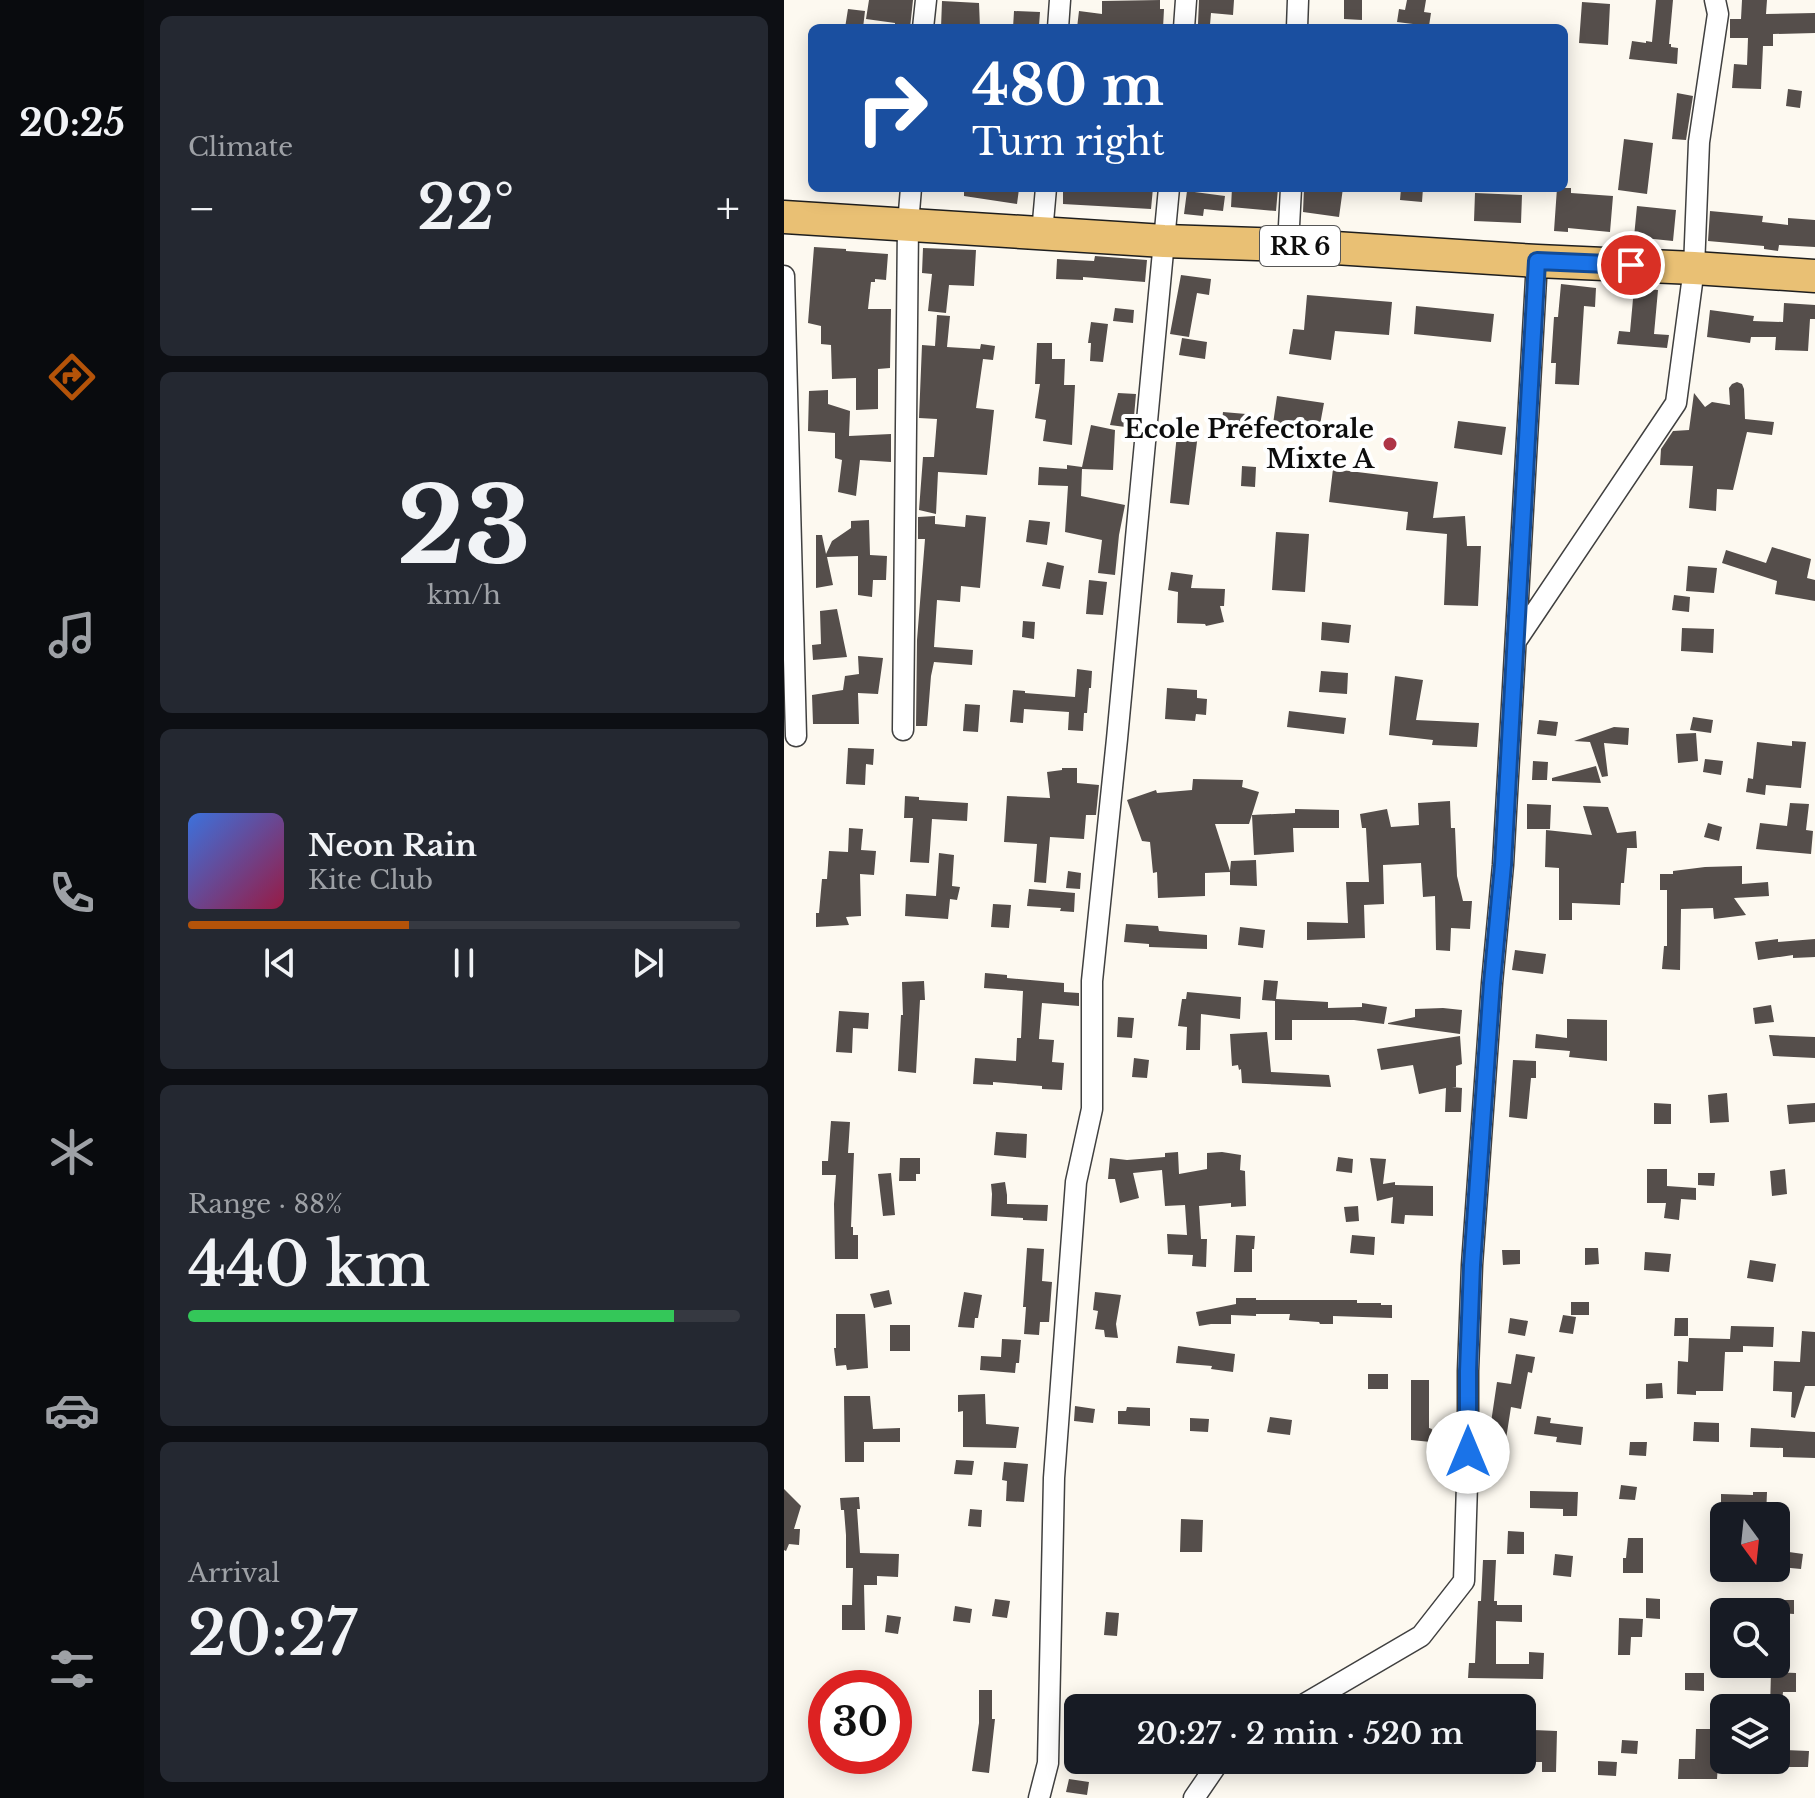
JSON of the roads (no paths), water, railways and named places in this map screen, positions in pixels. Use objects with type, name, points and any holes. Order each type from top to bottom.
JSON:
[{"type":"main road","name":"RR 6","points":[[784,217],[1815,276]]},
{"type":"street","points":[[923,24],[926,0]]},
{"type":"street","points":[[1058,24],[1060,0]]},
{"type":"street","points":[[1184,24],[1186,0]]},
{"type":"street","points":[[1297,24],[1298,0]]},
{"type":"street","points":[[1516,641],[1676,403],[1694,268],[1699,142],[1718,14],[1715,0]]},
{"type":"street","points":[[903,730],[911,192]]},
{"type":"street","points":[[1042,233],[1046,192]]},
{"type":"street","points":[[1039,1798],[1048,1763],[1054,1478],[1076,1182],[1092,1109],[1092,981],[1169,192]]},
{"type":"street","points":[[1288,245],[1291,192]]},
{"type":"street","points":[[1322,1694],[1421,1636],[1464,1581],[1472,1265],[1503,865],[1537,261]]},
{"type":"street","points":[[784,276],[796,736]]},
{"type":"street","points":[[1194,1798],[1210,1774]]},
{"type":"place","name":"Ecole Préfectorale Mixte A","points":[[1390,444]]}]
